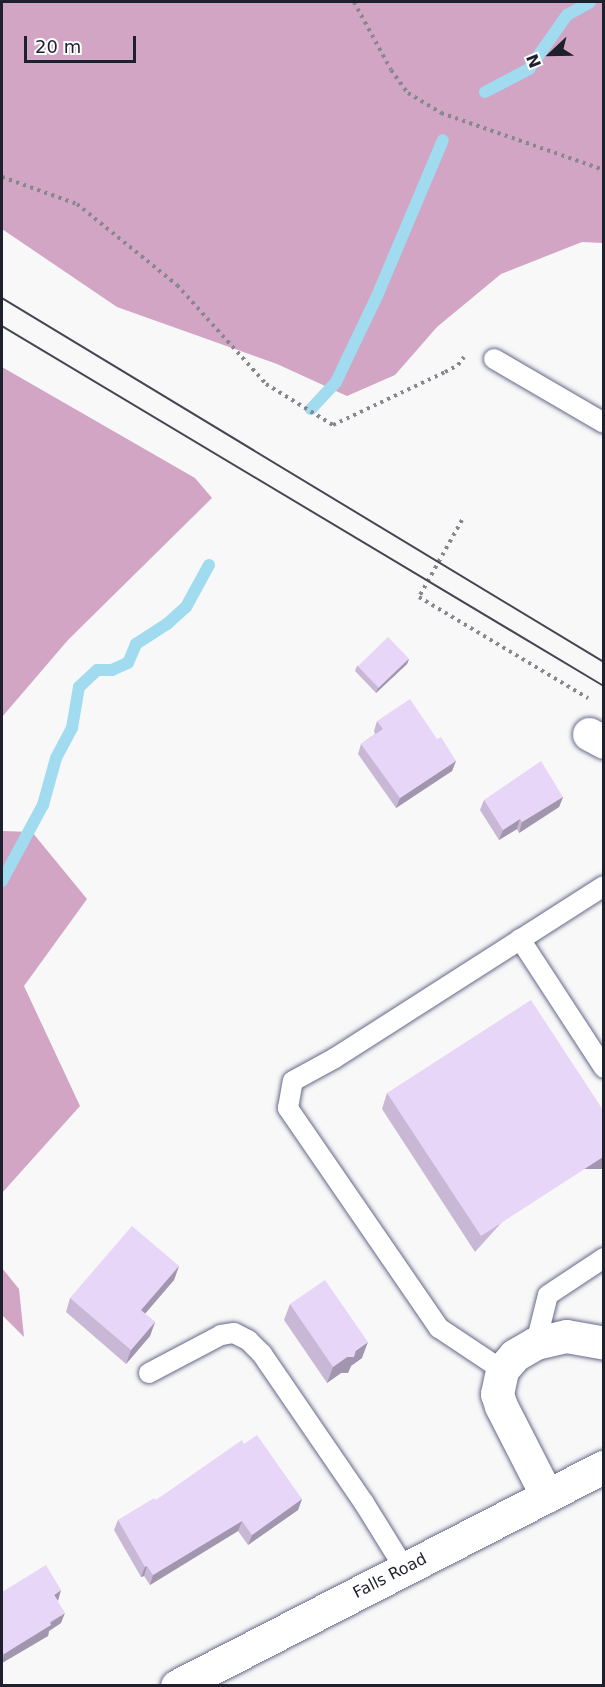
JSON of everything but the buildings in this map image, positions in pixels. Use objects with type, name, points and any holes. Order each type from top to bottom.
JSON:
[{"type":"main road","points":[[547,1496],[501,1406],[497,1394],[502,1370],[515,1355],[536,1343],[566,1336],[603,1343]]},
{"type":"main road","name":"Falls Road","points":[[177,1686],[603,1467]]},
{"type":"lane","points":[[494,359],[603,423]]},
{"type":"lane","points":[[502,1370],[439,1328],[288,1108],[293,1081],[335,1058],[603,886]]},
{"type":"lane","points":[[520,939],[601,1058]]},
{"type":"lane","points":[[536,1343],[549,1295],[603,1258]]},
{"type":"lane","points":[[149,1373],[221,1335],[234,1333],[248,1340],[262,1354],[364,1503],[405,1569]]},
{"type":"path","points":[[354,2],[391,70],[408,93],[441,113],[603,170]]},
{"type":"path","points":[[2,177],[77,204],[177,285],[266,384],[333,425],[446,372]]},
{"type":"path","points":[[462,520],[419,597],[593,701]]},
{"type":"shaded area","points":[[2,2],[603,2],[603,243],[582,242],[501,274],[437,327],[395,375],[347,396],[277,364],[117,307],[2,229]]},
{"type":"shaded area","points":[[2,367],[195,478],[212,498],[68,640],[2,717]]},
{"type":"shaded area","points":[[2,831],[32,832],[87,899],[24,986],[80,1106],[2,1193]]},
{"type":"shaded area","points":[[2,1268],[19,1289],[24,1337],[2,1315]]},
{"type":"waterway","points":[[485,92],[529,69],[567,15],[590,2]]},
{"type":"waterway","points":[[311,409],[336,382],[377,296],[443,140]]},
{"type":"waterway","points":[[2,881],[43,805],[56,758],[72,728],[79,687],[97,670],[112,670],[128,663],[136,644],[167,624],[186,607],[209,565]]},
{"type":"tram line","points":[[2,298],[604,662]]},
{"type":"tram line","points":[[2,326],[604,686]]}]
